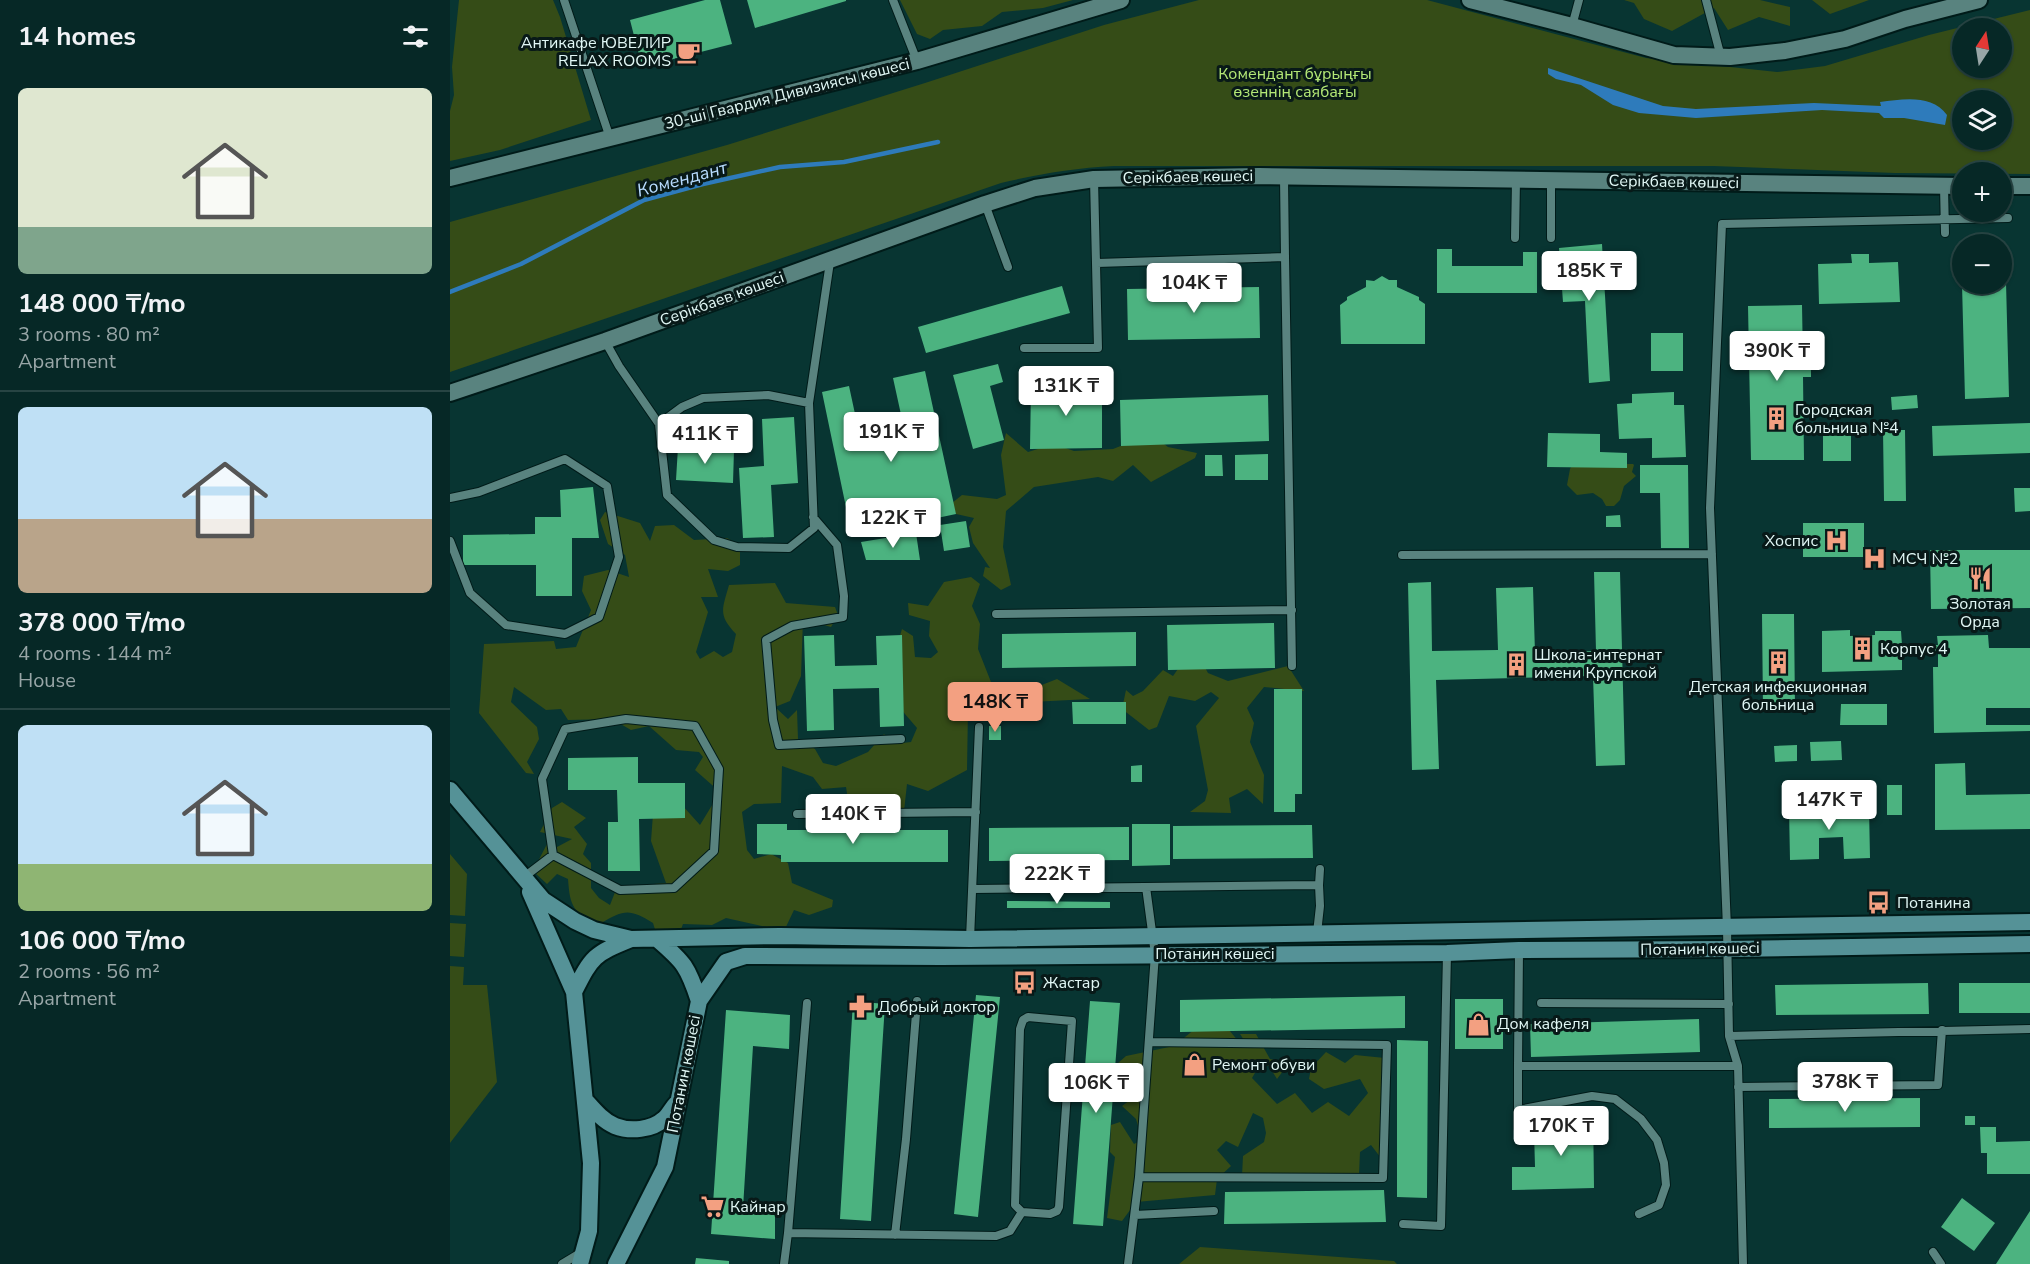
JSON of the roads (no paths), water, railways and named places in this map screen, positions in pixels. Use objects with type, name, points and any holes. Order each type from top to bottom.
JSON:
[{"type":"main road","points":[[450,790],[543,900],[574,921],[594,930],[631,939]]},
{"type":"main road","points":[[524,877],[574,992],[591,1163],[589,1231],[582,1258]]},
{"type":"main road","name":"Потанин көшесі","points":[[631,939],[780,936],[970,939],[1154,937],[2030,922]]},
{"type":"main road","points":[[574,992],[587,965],[602,950],[631,939]]},
{"type":"main road","points":[[657,939],[681,960],[691,975],[699,1001]]},
{"type":"main road","name":"Потанин көшесі","points":[[616,1264],[665,1167],[699,1001],[726,962],[745,956],[941,957],[1447,953],[1519,950],[2030,944]]},
{"type":"main road","points":[[586,1101],[602,1118],[615,1126],[646,1129],[664,1120],[680,1098]]},
{"type":"street","name":"30-ші Гвардия Дивизиясы көшесі","points":[[450,178],[917,61],[1121,0]]},
{"type":"street","points":[[1905,19],[1935,0]]},
{"type":"street","points":[[1481,1],[1674,55],[1721,57],[1785,51],[1835,41],[1905,19],[1978,0]]},
{"type":"street","name":"Серікбаев көшесі","points":[[450,393],[605,341],[985,204],[1035,188],[1094,179],[1284,177],[1952,186]]},
{"type":"street","points":[[2012,186],[2030,186]]},
{"type":"lane","points":[[564,0],[610,138]]},
{"type":"lane","points":[[893,0],[917,61]]},
{"type":"lane","points":[[1572,26],[1579,0]]},
{"type":"lane","points":[[1706,0],[1721,57]]},
{"type":"lane","points":[[1284,177],[1292,666]]},
{"type":"lane","points":[[1024,348],[1098,348],[1098,264],[1094,179]]},
{"type":"lane","points":[[1515,238],[1516,180]]},
{"type":"lane","points":[[1551,180],[1551,238]]},
{"type":"lane","points":[[1944,186],[1945,233]]},
{"type":"lane","points":[[985,204],[1008,267]]},
{"type":"lane","points":[[1743,1264],[1738,1066],[1729,1036],[1728,949],[1710,508],[1722,224],[1952,219]]},
{"type":"lane","points":[[1098,264],[1285,257]]},
{"type":"lane","points":[[605,341],[619,366],[659,424],[667,495],[714,540],[737,547],[789,548],[813,528],[809,404],[830,260]]},
{"type":"lane","points":[[659,424],[682,407],[703,398],[768,394],[809,404]]},
{"type":"lane","points":[[450,498],[479,492],[566,459],[607,486],[619,557],[599,617],[565,634],[506,625],[470,593],[450,541]]},
{"type":"lane","points":[[813,517],[837,545],[844,596],[843,617],[792,626],[766,640],[773,720],[779,745],[901,739]]},
{"type":"lane","points":[[1402,555],[1712,554]]},
{"type":"lane","points":[[996,614],[1292,610]]},
{"type":"lane","points":[[626,719],[695,726],[719,770],[714,851],[674,888],[620,890],[553,855],[542,779],[565,729],[626,719]]},
{"type":"lane","points":[[970,939],[979,727]]},
{"type":"lane","points":[[796,814],[976,812]]},
{"type":"lane","points":[[524,877],[553,855]]},
{"type":"lane","points":[[1317,934],[1320,868]]},
{"type":"lane","points":[[973,889],[1319,885]]},
{"type":"lane","points":[[1128,1264],[1139,1178],[1155,954],[1146,887]]},
{"type":"lane","points":[[1518,1128],[1519,950]]},
{"type":"lane","points":[[1403,1224],[1441,1226],[1447,953]]},
{"type":"lane","points":[[895,1235],[906,1139],[917,1001]]},
{"type":"lane","points":[[784,1264],[807,1003]]},
{"type":"lane","points":[[1541,1003],[1729,1004]]},
{"type":"lane","points":[[1028,1017],[1072,1021],[1059,1207],[1056,1212],[1050,1214],[1022,1212],[1015,1205],[1020,1029],[1023,1020],[1028,1017]]},
{"type":"lane","points":[[1729,1036],[2030,1029]]},
{"type":"lane","points":[[1738,1087],[1938,1085],[1942,1030]]},
{"type":"lane","points":[[1139,1178],[1383,1178],[1387,1045],[1149,1042]]},
{"type":"lane","points":[[1518,1066],[1738,1066]]},
{"type":"lane","points":[[1518,1110],[1592,1096],[1615,1099],[1641,1119],[1657,1140],[1664,1163],[1666,1185],[1659,1205],[1639,1214]]},
{"type":"lane","points":[[1135,1215],[1214,1211]]},
{"type":"lane","points":[[788,1233],[996,1236],[1010,1231],[1022,1212]]},
{"type":"lane","points":[[1933,1252],[1941,1264]]},
{"type":"lane","points":[[562,1264],[582,1258]]},
{"type":"water","points":[[1548,68],[1663,106],[1696,109],[1814,103],[1881,106],[1880,102],[1916,100],[1933,104],[1947,115],[1945,125],[1904,118],[1884,118],[1879,113],[1822,110],[1696,118],[1639,113],[1613,105],[1581,85],[1556,79],[1548,74]]},
{"type":"waterway","name":"Комендант","points":[[450,292],[521,264],[644,200],[780,167],[844,162],[938,142]]},
{"type":"place","name":"Антикафе ЮВЕЛИР RELAX ROOMS","points":[[689,52]]},
{"type":"place","name":"Городская больница №4","points":[[1777,419]]},
{"type":"place","name":"Хоспис","points":[[1836,541]]},
{"type":"place","name":"МСЧ №2","points":[[1874,559]]},
{"type":"place","name":"Золотая Орда","points":[[1980,579]]},
{"type":"place","name":"Корпус 4","points":[[1862,649]]},
{"type":"place","name":"Детская инфекционная больница","points":[[1778,662]]},
{"type":"place","name":"Школа-интернат имени Крупской","points":[[1516,664]]},
{"type":"place","name":"Потанина","points":[[1879,903]]},
{"type":"place","name":"Жастар","points":[[1025,983]]},
{"type":"place","name":"Добрый доктор","points":[[860,1007]]},
{"type":"place","name":"Дом кафеля","points":[[1479,1024]]},
{"type":"place","name":"Ремонт обуви","points":[[1194,1065]]},
{"type":"place","name":"Кайнар","points":[[712,1207]]},
{"type":"park label","name":"Комендант бұрыңғы өзеннің саябағы","points":[[1295,83]]}]
